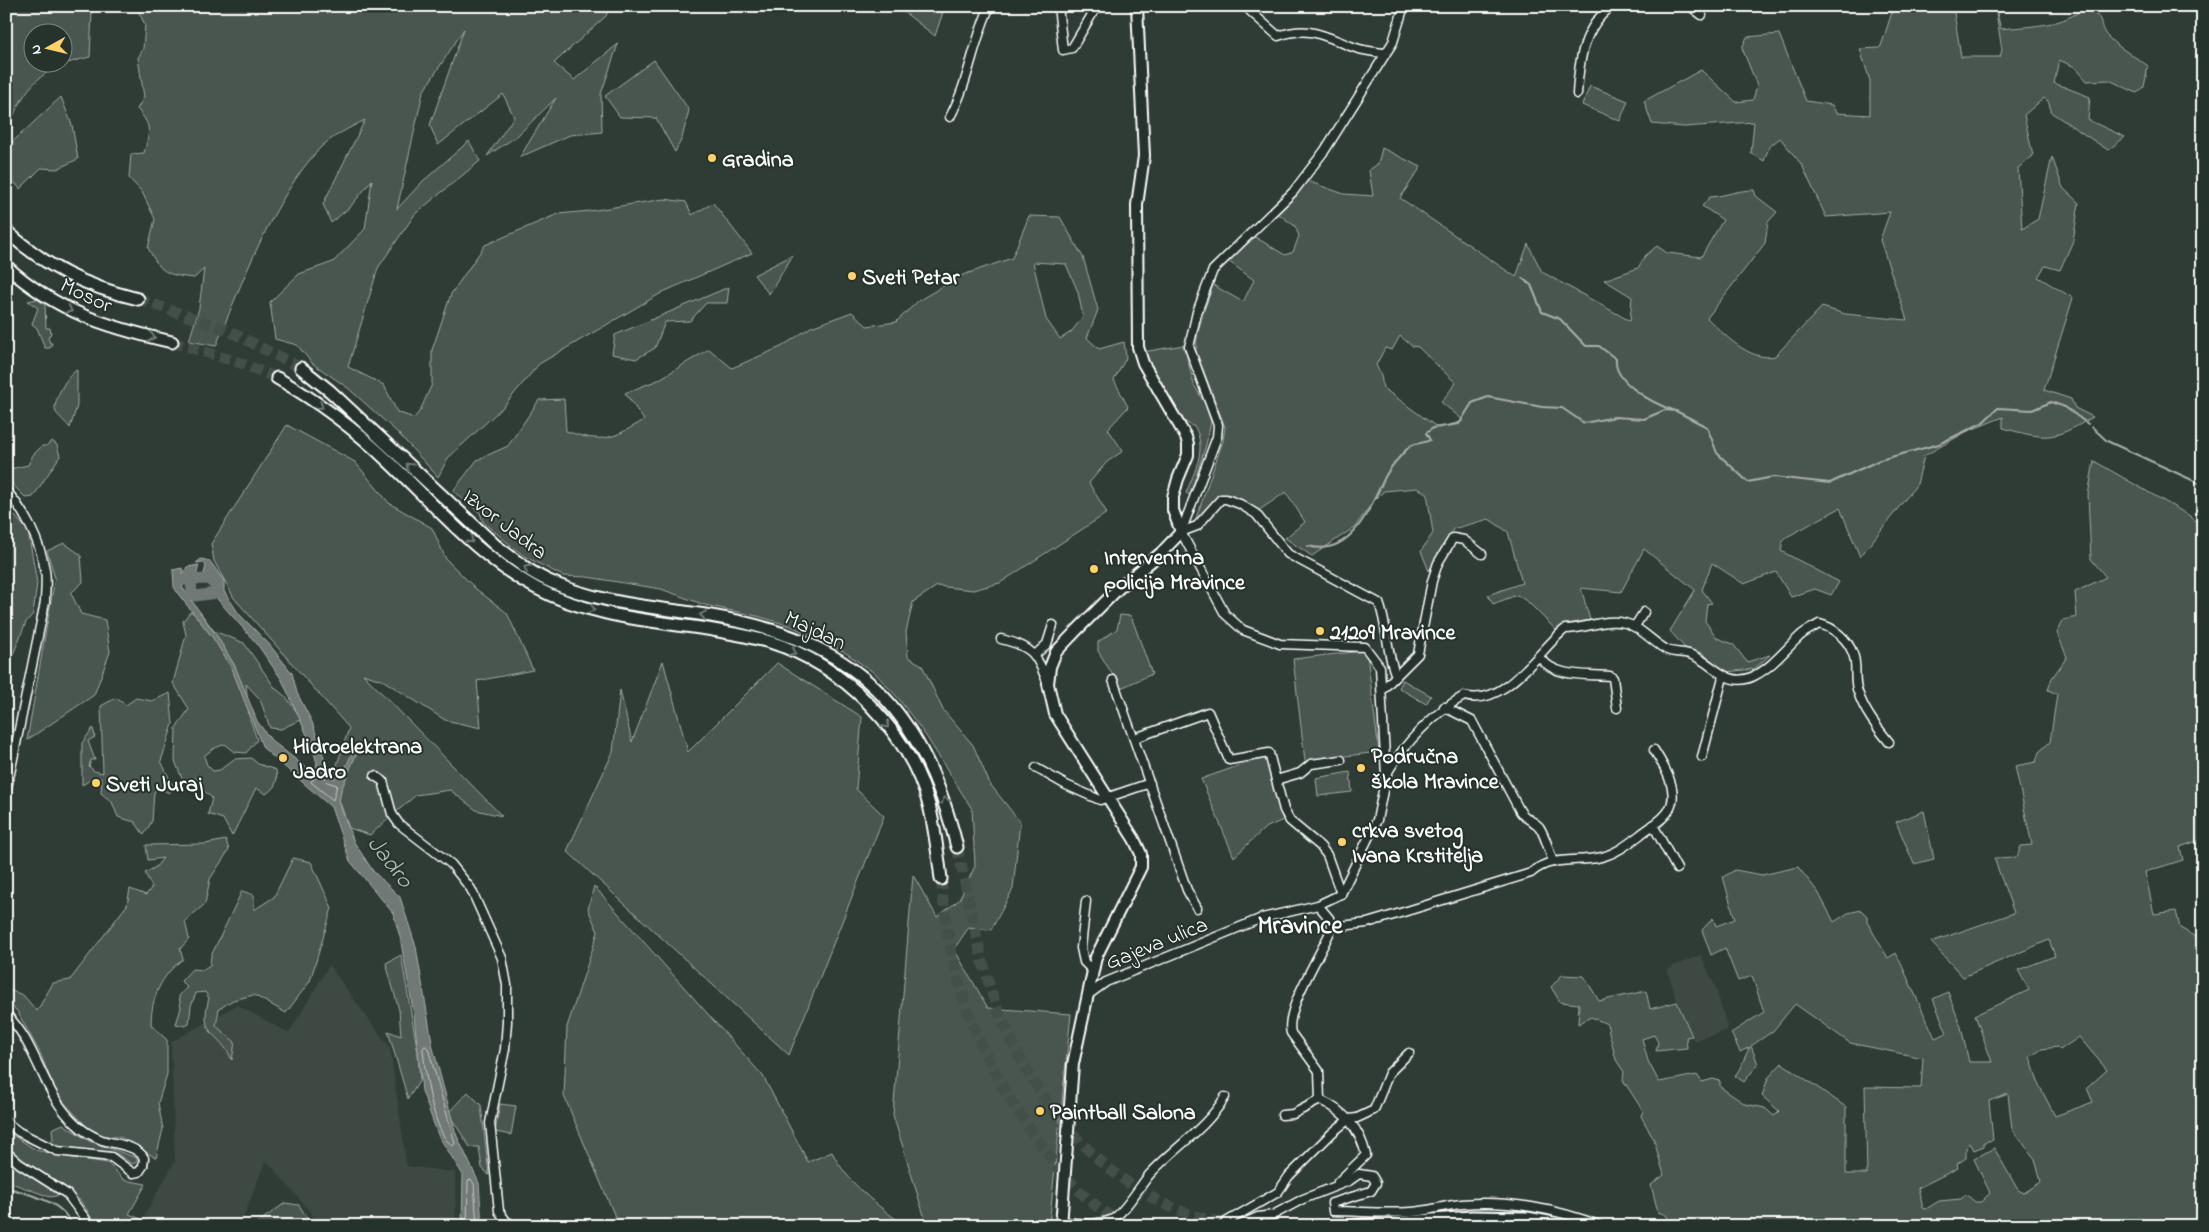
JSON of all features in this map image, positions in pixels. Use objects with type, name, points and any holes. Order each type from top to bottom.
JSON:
[{"type":"highway","name":"Mosor","points":[[6,231],[38,258],[80,280],[138,300]]},
{"type":"highway","name":"Mosor","points":[[6,266],[28,284],[77,315],[132,333],[172,342]]},
{"type":"highway","points":[[301,368],[330,391],[440,503]]},
{"type":"highway","points":[[277,378],[298,390],[342,422],[440,503]]},
{"type":"highway","name":"Izvor Jadra","points":[[440,503],[520,564],[548,581],[610,600],[751,624]]},
{"type":"highway","name":"Izvor Jadra","points":[[440,503],[482,552],[508,571],[537,588],[567,602],[617,615],[747,636]]},
{"type":"highway","name":"Majdan","points":[[751,624],[783,633],[815,646],[861,675],[882,694],[924,752],[939,783],[958,847]]},
{"type":"highway","name":"Majdan","points":[[747,636],[792,651],[824,668],[868,702],[897,738],[918,776],[928,803],[942,879]]},
{"type":"highway","points":[[1354,1226],[1472,1217],[1527,1218],[1569,1226]]},
{"type":"main road","points":[[1088,995],[1096,957],[1138,876],[1141,867],[1141,854],[1134,839],[1055,714],[1048,684],[1050,667],[1056,652],[1127,581],[1161,553],[1181,532],[1173,510],[1173,497],[1188,455],[1186,437],[1139,355],[1136,314],[1137,205],[1144,156],[1137,6]]},
{"type":"main road","name":"Gajeva ulica","points":[[1061,1223],[1073,1064],[1088,995]]},
{"type":"street","points":[[950,117],[965,84],[982,22],[990,6]]},
{"type":"street","points":[[1058,6],[1063,50],[1067,51],[1072,48],[1098,6]]},
{"type":"street","points":[[1341,894],[1377,820],[1386,776],[1380,666],[1365,647],[1280,644],[1243,630],[1225,614],[1181,532],[1217,436],[1218,425],[1189,347],[1198,312],[1213,270],[1293,192],[1342,126],[1352,104],[1393,42],[1404,6]]},
{"type":"street","points":[[1577,94],[1579,58],[1598,16],[1612,6]]},
{"type":"street","points":[[1690,6],[1702,15]]},
{"type":"street","points":[[1250,11],[1278,36],[1295,30],[1328,36],[1355,48],[1384,54]]},
{"type":"street","points":[[6,490],[27,518],[45,571],[45,602],[6,793]]},
{"type":"street","points":[[1181,532],[1197,526],[1221,499],[1226,498],[1256,514],[1288,554],[1379,603],[1386,621],[1391,665],[1396,676]]},
{"type":"street","points":[[1382,690],[1412,663],[1418,654],[1432,581],[1438,563],[1453,538],[1464,540],[1482,554]]},
{"type":"street","points":[[1635,626],[1644,612]]},
{"type":"street","points":[[1386,776],[1396,758],[1444,707],[1464,696],[1473,699],[1496,694],[1539,657],[1555,637],[1565,629],[1578,629],[1604,622],[1635,626],[1669,651],[1689,654],[1707,662],[1723,677],[1742,680],[1753,676],[1774,662],[1801,635],[1819,624],[1832,627],[1854,654],[1855,682],[1858,693],[1867,713],[1889,742]]},
{"type":"street","points":[[1036,654],[1047,644],[1053,625]]},
{"type":"street","points":[[1001,639],[1024,646],[1036,654],[1048,684]]},
{"type":"street","points":[[1539,657],[1547,667],[1557,672],[1610,676],[1613,678],[1616,708]]},
{"type":"street","points":[[1702,757],[1723,677]]},
{"type":"street","points":[[1113,680],[1187,890],[1197,908]]},
{"type":"street","points":[[1444,707],[1472,721],[1525,820],[1534,822],[1540,828],[1553,862]]},
{"type":"street","points":[[1135,738],[1208,712],[1229,760],[1269,753],[1284,810],[1290,821],[1320,846],[1327,855],[1341,894]]},
{"type":"street","points":[[1332,927],[1367,923],[1384,918],[1531,873],[1540,864],[1598,858],[1623,849],[1670,810],[1672,789],[1668,772],[1654,750]]},
{"type":"street","points":[[1276,780],[1300,773],[1311,764],[1341,760]]},
{"type":"street","points":[[1036,768],[1100,800],[1150,783]]},
{"type":"street","points":[[375,776],[383,781],[392,814],[399,824],[451,864],[471,889],[502,958],[507,985],[507,1022],[505,1049],[490,1123],[499,1211],[504,1223],[515,1226]]},
{"type":"street","points":[[1653,825],[1677,869]]},
{"type":"street","name":"Gajeva ulica","points":[[1088,995],[1106,982],[1262,918],[1318,905],[1341,894]]},
{"type":"street","points":[[1086,901],[1081,948],[1084,962],[1093,971]]},
{"type":"street","points":[[1318,905],[1329,918],[1332,927],[1321,955],[1296,1001],[1289,1026],[1291,1033],[1319,1071],[1320,1100]]},
{"type":"street","points":[[6,1014],[18,1025],[54,1096],[74,1123],[85,1132],[101,1140],[139,1152],[144,1158],[143,1166],[139,1172],[133,1173],[111,1157],[57,1151],[19,1132],[6,1122]]},
{"type":"street","points":[[1223,1226],[1226,1222],[1278,1192],[1289,1176],[1332,1133],[1350,1119],[1357,1118],[1374,1110],[1389,1073],[1409,1053]]},
{"type":"street","points":[[1061,1223],[1076,1225],[1094,1224],[1113,1220],[1140,1190],[1150,1174],[1214,1115],[1225,1097]]},
{"type":"street","points":[[1282,1115],[1293,1114],[1320,1100]]},
{"type":"street","points":[[1319,1194],[1342,1179],[1366,1155],[1363,1143],[1350,1119],[1332,1105],[1320,1100]]},
{"type":"street","points":[[6,1152],[20,1164],[67,1194],[88,1226]]},
{"type":"street","points":[[1238,1226],[1258,1217],[1273,1216],[1295,1203],[1319,1194],[1359,1174],[1372,1176],[1376,1183],[1371,1191],[1332,1203],[1333,1211],[1421,1211],[1463,1204],[1510,1204],[1565,1215],[1601,1226]]},
{"type":"shaded area","points":[[6,6],[92,6],[90,57],[72,62],[72,22],[22,22],[22,72],[48,72],[33,84],[26,93],[12,119],[6,121]]},
{"type":"shaded area","points":[[136,6],[610,6],[606,16],[554,63],[574,80],[618,44],[601,94],[602,132],[570,135],[520,157],[556,98],[517,136],[487,156],[514,117],[503,94],[438,145],[430,125],[464,29],[423,92],[397,209],[422,182],[469,141],[480,161],[415,214],[378,268],[348,367],[384,385],[397,412],[414,418],[420,411],[432,384],[432,350],[451,294],[485,245],[558,214],[590,211],[664,199],[686,202],[692,215],[713,203],[752,253],[663,292],[539,364],[503,407],[448,458],[438,477],[398,433],[348,388],[312,363],[297,345],[275,339],[270,302],[299,274],[333,262],[365,229],[372,180],[351,206],[331,223],[323,204],[365,120],[335,136],[320,148],[303,168],[273,216],[260,242],[216,346],[189,341],[199,308],[204,269],[194,278],[177,276],[161,268],[148,248],[155,219],[142,192],[129,178],[131,154],[144,153],[148,139],[147,125],[137,109],[144,97],[138,58],[143,49],[145,25]]},
{"type":"shaded area","points":[[896,6],[945,6],[935,36]]},
{"type":"shaded area","points":[[1894,6],[1953,6],[1961,57],[2000,57],[2002,50],[1995,6],[2001,29],[2053,23],[2073,16],[2081,10],[2096,15],[2101,21],[2105,33],[2113,42],[2148,66],[2144,87],[2137,93],[2109,80],[2087,81],[2075,67],[2059,60],[2054,83],[2090,97],[2088,120],[2125,137],[2108,150],[2052,113],[2048,101],[2044,98],[2024,115],[2033,156],[2018,168],[2022,229],[2038,219],[2052,157],[2063,188],[2079,203],[2073,241],[2060,270],[2045,266],[2038,277],[2073,298],[2044,390],[2071,399],[2075,408],[2093,417],[2068,431],[2049,436],[2040,436],[2003,428],[2003,417],[1966,432],[1924,456],[1917,484],[1860,557],[1840,508],[1783,539],[1781,551],[1839,582],[1831,595],[1815,589],[1791,597],[1776,572],[1744,584],[1712,563],[1702,590],[1712,603],[1707,604],[1705,621],[1717,638],[1733,644],[1747,662],[1770,655],[1754,669],[1726,672],[1702,653],[1685,648],[1670,631],[1695,590],[1644,549],[1621,592],[1581,588],[1590,620],[1567,624],[1556,630],[1528,602],[1517,595],[1493,604],[1488,595],[1522,583],[1508,532],[1489,519],[1453,529],[1429,571],[1421,551],[1433,533],[1427,493],[1417,488],[1384,491],[1372,503],[1355,527],[1312,556],[1285,538],[1305,522],[1286,492],[1258,511],[1239,498],[1220,496],[1200,519],[1196,518],[1223,441],[1225,427],[1196,351],[1200,326],[1213,285],[1243,302],[1254,280],[1228,261],[1255,237],[1285,255],[1293,252],[1299,236],[1295,226],[1277,213],[1307,181],[1344,194],[1373,196],[1369,170],[1378,164],[1382,148],[1421,167],[1400,198],[1516,277],[1528,244],[1542,272],[1630,321],[1632,297],[1604,280],[1638,268],[1645,256],[1657,246],[1667,253],[1701,257],[1723,220],[1702,206],[1710,197],[1754,190],[1756,196],[1777,212],[1768,222],[1765,243],[1707,318],[1729,339],[1756,355],[1765,357],[1775,356],[1822,307],[1845,314],[1907,320],[1880,240],[1890,212],[1826,217],[1802,165],[1780,138],[1769,147],[1764,161],[1751,153],[1754,122],[1684,127],[1652,124],[1644,101],[1701,70],[1736,102],[1753,100],[1757,85],[1742,48],[1747,37],[1779,34],[1806,101],[1832,105],[1836,113],[1870,115],[1870,81],[1860,49],[1879,48]],"holes":[[[1400,336],[1412,346],[1418,347],[1456,383],[1441,402],[1464,421],[1438,428],[1383,388],[1381,375],[1376,365],[1385,348],[1392,350]]]},
{"type":"shaded area","points":[[654,60],[689,110],[682,138],[675,152],[656,118],[620,117],[605,96]]},
{"type":"shaded area","points":[[1590,86],[1628,101],[1620,121],[1582,105]]},
{"type":"shaded area","points":[[61,97],[72,125],[78,159],[57,169],[41,168],[20,189],[6,172],[7,147]]},
{"type":"shaded area","points":[[1029,216],[1060,217],[1083,257],[1098,310],[1087,338],[1099,349],[1124,342],[1126,358],[1114,380],[1128,407],[1108,429],[1123,451],[1107,462],[1089,483],[1107,513],[1000,583],[973,590],[937,586],[913,602],[906,632],[908,657],[922,665],[943,710],[973,745],[990,784],[1020,822],[1013,889],[991,930],[969,927],[954,949],[988,1008],[1071,1014],[1049,1226],[929,1226],[926,1222],[893,1115],[913,875],[937,917],[959,900],[975,866],[972,809],[926,736],[899,699],[876,674],[843,651],[791,626],[757,616],[705,605],[661,589],[587,577],[563,576],[524,556],[483,522],[480,513],[453,491],[477,460],[508,446],[539,400],[564,399],[566,431],[589,437],[607,438],[624,432],[644,420],[625,393],[658,380],[709,349],[732,368],[781,347],[811,327],[852,312],[867,326],[896,322],[918,301],[960,276],[1012,258]],"holes":[[[1033,262],[1066,264],[1078,292],[1083,317],[1071,332],[1060,339],[1046,319]]]},
{"type":"shaded area","points":[[793,255],[769,294],[754,275]]},
{"type":"shaded area","points":[[729,287],[727,303],[706,303],[690,321],[665,322],[655,348],[636,359],[612,354],[615,335]]},
{"type":"shaded area","points":[[37,299],[45,305],[46,328],[50,328],[51,333],[48,338],[50,343],[52,343],[50,348],[45,348],[37,328],[32,324],[38,308],[28,301]]},
{"type":"shaded area","points":[[1184,345],[1194,385],[1205,404],[1211,422],[1206,445],[1190,495],[1186,493],[1200,452],[1198,435],[1195,427],[1186,423],[1178,415],[1163,395],[1143,352]]},
{"type":"shaded area","points":[[77,370],[77,406],[70,428],[56,412],[55,405],[62,387],[73,372]]},
{"type":"shaded area","points":[[287,425],[355,462],[389,503],[432,528],[446,559],[476,589],[507,613],[533,670],[477,681],[481,728],[445,720],[384,681],[363,674],[502,816],[476,810],[450,790],[416,795],[370,835],[349,828],[332,780],[349,728],[234,598],[214,561],[211,544]]},
{"type":"shaded area","points":[[52,441],[57,445],[60,456],[33,497],[26,498],[6,478],[6,470],[28,465],[33,455],[42,446],[46,446]]},
{"type":"shaded area","points":[[2094,461],[2190,516],[2203,528],[2203,839],[2180,847],[2183,860],[2145,872],[2154,914],[2176,911],[2180,928],[2195,936],[2203,934],[2203,1226],[1662,1226],[1669,1220],[1666,1215],[1658,1212],[1651,1185],[1664,1175],[1654,1140],[1641,1116],[1643,1111],[1623,1080],[1624,1072],[1616,1060],[1607,1024],[1591,1017],[1578,1024],[1579,1004],[1560,1002],[1551,987],[1562,975],[1584,976],[1599,1001],[1646,991],[1650,1009],[1677,1002],[1692,1036],[1686,1037],[1687,1048],[1656,1051],[1658,1042],[1654,1035],[1642,1039],[1648,1061],[1659,1082],[1697,1075],[1702,1082],[1713,1079],[1720,1081],[1720,1087],[1745,1104],[1765,1108],[1774,1116],[1779,1111],[1762,1096],[1768,1078],[1782,1063],[1846,1107],[1846,1174],[1867,1174],[1865,1087],[1921,1088],[1923,1058],[1850,1043],[1795,1004],[1773,1031],[1751,1046],[1758,1064],[1744,1082],[1735,1076],[1750,1047],[1740,1052],[1731,1033],[1764,1012],[1752,976],[1738,981],[1725,948],[1711,955],[1702,930],[1713,918],[1716,926],[1735,919],[1723,877],[1735,870],[1762,875],[1798,867],[1818,892],[1834,922],[1848,913],[1861,910],[1867,916],[1867,922],[1888,958],[1896,953],[1935,1038],[1947,1033],[1933,999],[1948,992],[1961,1027],[1969,1062],[1992,1062],[1975,1015],[2029,990],[2018,970],[2055,956],[2049,940],[1963,977],[1931,942],[2014,913],[1994,858],[2017,857],[2021,846],[2032,845],[2015,766],[2036,762],[2039,752],[2050,742],[2057,694],[2048,690],[2052,678],[2067,657],[2057,633],[2063,620],[2077,617],[2075,592],[2106,577],[2091,559],[2088,495]],"holes":[[[2079,1037],[2107,1070],[2087,1088],[2093,1102],[2055,1116],[2039,1085],[2030,1057],[2042,1049],[2057,1047],[2060,1050]],[[2008,1094],[2012,1129],[2035,1159],[2041,1182],[2024,1193],[2018,1190],[1994,1148],[1974,1159],[1990,1193],[1981,1202],[1975,1202],[1966,1194],[1961,1199],[1939,1201],[1926,1209],[1923,1208],[1918,1188],[1958,1168],[1957,1164],[1966,1158],[1966,1148],[1970,1143],[1974,1150],[1984,1146],[1984,1142],[1993,1140],[1989,1101]]]},
{"type":"shaded area","points":[[6,510],[14,515],[28,531],[37,583],[33,614],[26,622],[6,672]]},
{"type":"shaded area","points":[[64,543],[81,555],[83,582],[71,593],[81,614],[105,620],[110,652],[94,695],[27,740],[55,578],[47,551]]},
{"type":"shaded area","points":[[190,612],[200,612],[214,631],[244,643],[275,688],[286,697],[302,719],[281,729],[270,728],[260,699],[246,684],[249,716],[257,740],[246,753],[235,752],[225,744],[213,749],[204,756],[207,765],[213,771],[220,770],[234,759],[251,758],[258,764],[276,770],[277,778],[276,784],[266,794],[256,788],[232,836],[223,819],[208,814],[212,798],[201,788],[196,778],[183,781],[175,761],[176,728],[189,709],[173,683],[186,635],[183,621]]},
{"type":"shaded area","points":[[1120,615],[1131,616],[1152,674],[1121,688],[1117,676],[1114,677],[1098,651],[1098,642],[1117,629]]},
{"type":"shaded area","points":[[1363,651],[1367,654],[1379,752],[1305,761],[1293,659]]},
{"type":"shaded area","points":[[663,661],[688,752],[777,663],[862,717],[856,789],[884,816],[789,1055],[567,851],[613,752],[620,690],[632,742]]},
{"type":"shaded area","points":[[1403,680],[1431,696],[1426,704],[1399,688]]},
{"type":"shaded area","points":[[170,693],[173,724],[161,761],[174,788],[169,793],[159,788],[154,792],[152,821],[144,835],[135,822],[118,817],[112,802],[101,793],[102,779],[95,777],[82,785],[82,743],[93,728],[95,737],[88,741],[95,760],[91,760],[89,766],[94,771],[103,773],[101,706],[116,698],[126,705],[136,698],[152,701]]},
{"type":"shaded area","points":[[1264,757],[1270,768],[1283,820],[1265,828],[1234,857],[1201,779]]},
{"type":"shaded area","points":[[1350,772],[1352,792],[1318,796],[1316,778]]},
{"type":"shaded area","points":[[1924,811],[1934,859],[1914,864],[1896,822]]},
{"type":"shaded area","points":[[226,840],[229,850],[210,879],[205,904],[185,921],[189,939],[180,949],[183,959],[169,972],[155,996],[151,1025],[167,1040],[167,1074],[158,1103],[163,1129],[156,1158],[120,1137],[106,1137],[90,1130],[57,1095],[40,1053],[17,1011],[6,1001],[6,989],[23,995],[37,1011],[53,983],[70,980],[127,905],[130,889],[146,895],[152,887],[145,873],[156,867],[163,858],[148,860],[146,845],[205,844]]},
{"type":"shaded area","points":[[293,858],[311,862],[332,908],[310,981],[286,1013],[254,995],[233,1000],[219,1009],[216,1026],[235,1042],[232,1060],[227,1050],[208,1027],[206,1011],[209,998],[205,992],[196,993],[191,1006],[189,1024],[185,1026],[176,1024],[181,1008],[179,996],[187,987],[181,981],[192,969],[202,970],[210,965],[211,956],[242,891],[254,895],[254,910],[274,897]]},
{"type":"shaded area","points":[[594,886],[763,1076],[808,1162],[832,1152],[855,1184],[874,1202],[905,1226],[854,1226],[827,1222],[800,1226],[619,1226],[564,1096],[567,1027],[598,932],[588,909]]},
{"type":"shaded area","points":[[401,955],[418,1053],[420,1080],[408,1099],[388,1031],[401,1036],[399,1010],[386,963]]},
{"type":"shaded area","points":[[1701,955],[1716,988],[1728,1030],[1694,1041],[1677,1002],[1667,969]]},
{"type":"shaded area","points":[[329,965],[390,1048],[407,1166],[455,1172],[456,1226],[313,1226],[312,1214],[266,1160],[240,1226],[166,1226],[144,1216],[175,1161],[171,1042],[237,1005],[289,1033]]},
{"type":"shaded area","points":[[468,1092],[481,1105],[489,1175],[482,1168],[479,1147],[470,1147],[448,1113]]},
{"type":"shaded area","points":[[500,1104],[516,1106],[511,1135],[495,1132]]},
{"type":"shaded area","points":[[63,1124],[89,1141],[137,1158],[137,1162],[132,1164],[118,1154],[110,1152],[69,1149],[48,1143],[53,1139],[52,1129]]},
{"type":"shaded area","points":[[6,1131],[36,1150],[108,1163],[124,1180],[146,1184],[129,1214],[157,1226],[93,1226],[89,1214],[75,1195],[21,1159],[6,1146]]},
{"type":"shaded area","points":[[6,1160],[61,1195],[50,1197],[6,1181]]},
{"type":"shaded area","points":[[285,1203],[299,1205],[312,1226],[253,1226]]},
{"type":"water","name":"Jadro","points":[[201,559],[210,561],[224,581],[224,591],[239,614],[269,644],[292,673],[297,693],[312,722],[331,778],[335,778],[344,771],[356,745],[361,743],[341,790],[339,803],[354,842],[373,871],[400,897],[416,947],[433,1048],[456,1134],[479,1183],[482,1226],[462,1226],[463,1175],[438,1135],[422,1091],[414,1015],[400,937],[393,913],[350,861],[331,807],[263,748],[232,669],[213,638],[174,587],[173,570],[182,568],[183,574],[187,567],[199,565],[194,584],[190,589],[186,583],[182,587],[217,636],[235,666],[257,721],[271,740],[314,774],[317,763],[312,746],[282,680],[257,644],[218,600],[209,582],[202,581],[206,566],[203,562],[196,563]]},
{"type":"waterway","points":[[1522,278],[1531,285],[1542,312],[1560,319],[1586,346],[1599,346],[1616,359],[1617,368],[1621,376],[1636,391],[1656,403],[1673,410]]},
{"type":"waterway","points":[[1308,546],[1323,548],[1336,545],[1347,538],[1365,516],[1385,477],[1399,457],[1413,444],[1430,440],[1426,433],[1433,428],[1459,424],[1472,403],[1488,397],[1542,407],[1562,408],[1584,423],[1615,417],[1644,419],[1665,410],[1676,411],[1707,427],[1717,453],[1748,482],[1773,477],[1830,483],[1880,460],[1939,444],[1982,423],[1998,408],[2032,410],[2051,402],[2065,407],[2088,424]]},
{"type":"waterway","points":[[2092,427],[2107,441],[2203,485]]},
{"type":"waterway","name":"Jadro","points":[[182,580],[209,579],[215,586]]},
{"type":"waterway","points":[[191,581],[192,593],[195,596],[217,593]]},
{"type":"waterway","points":[[6,1187],[53,1204],[68,1217],[72,1226]]},
{"type":"tunnel","points":[[138,299],[227,330],[301,368]]},
{"type":"tunnel","points":[[172,342],[241,363],[277,378]]},
{"type":"tunnel","points":[[957,847],[985,970],[1003,1022],[1019,1056],[1039,1089],[1062,1120],[1087,1149],[1116,1174],[1147,1195],[1198,1217],[1251,1226]]},
{"type":"tunnel","points":[[941,879],[945,917],[960,985],[982,1047],[998,1078],[1037,1139],[1066,1177],[1099,1208],[1126,1226]]},
{"type":"place","name":"Gradina","points":[[712,158]]},
{"type":"place","name":"Sveti Petar","points":[[852,276]]},
{"type":"place","name":"Interventna policija Mravince","points":[[1094,569]]},
{"type":"place","name":"21209 Mravince","points":[[1320,631]]},
{"type":"place","name":"Hidroelektrana Jadro","points":[[283,758]]},
{"type":"place","name":"Područna škola Mravince","points":[[1361,768]]},
{"type":"place","name":"Sveti Juraj","points":[[96,783]]},
{"type":"place","name":"crkva svetog Ivana Krstitelja","points":[[1342,842]]},
{"type":"place","name":"Paintball Salona","points":[[1040,1111]]},
{"type":"district","name":"Mravince","points":[[1300,924]]}]
